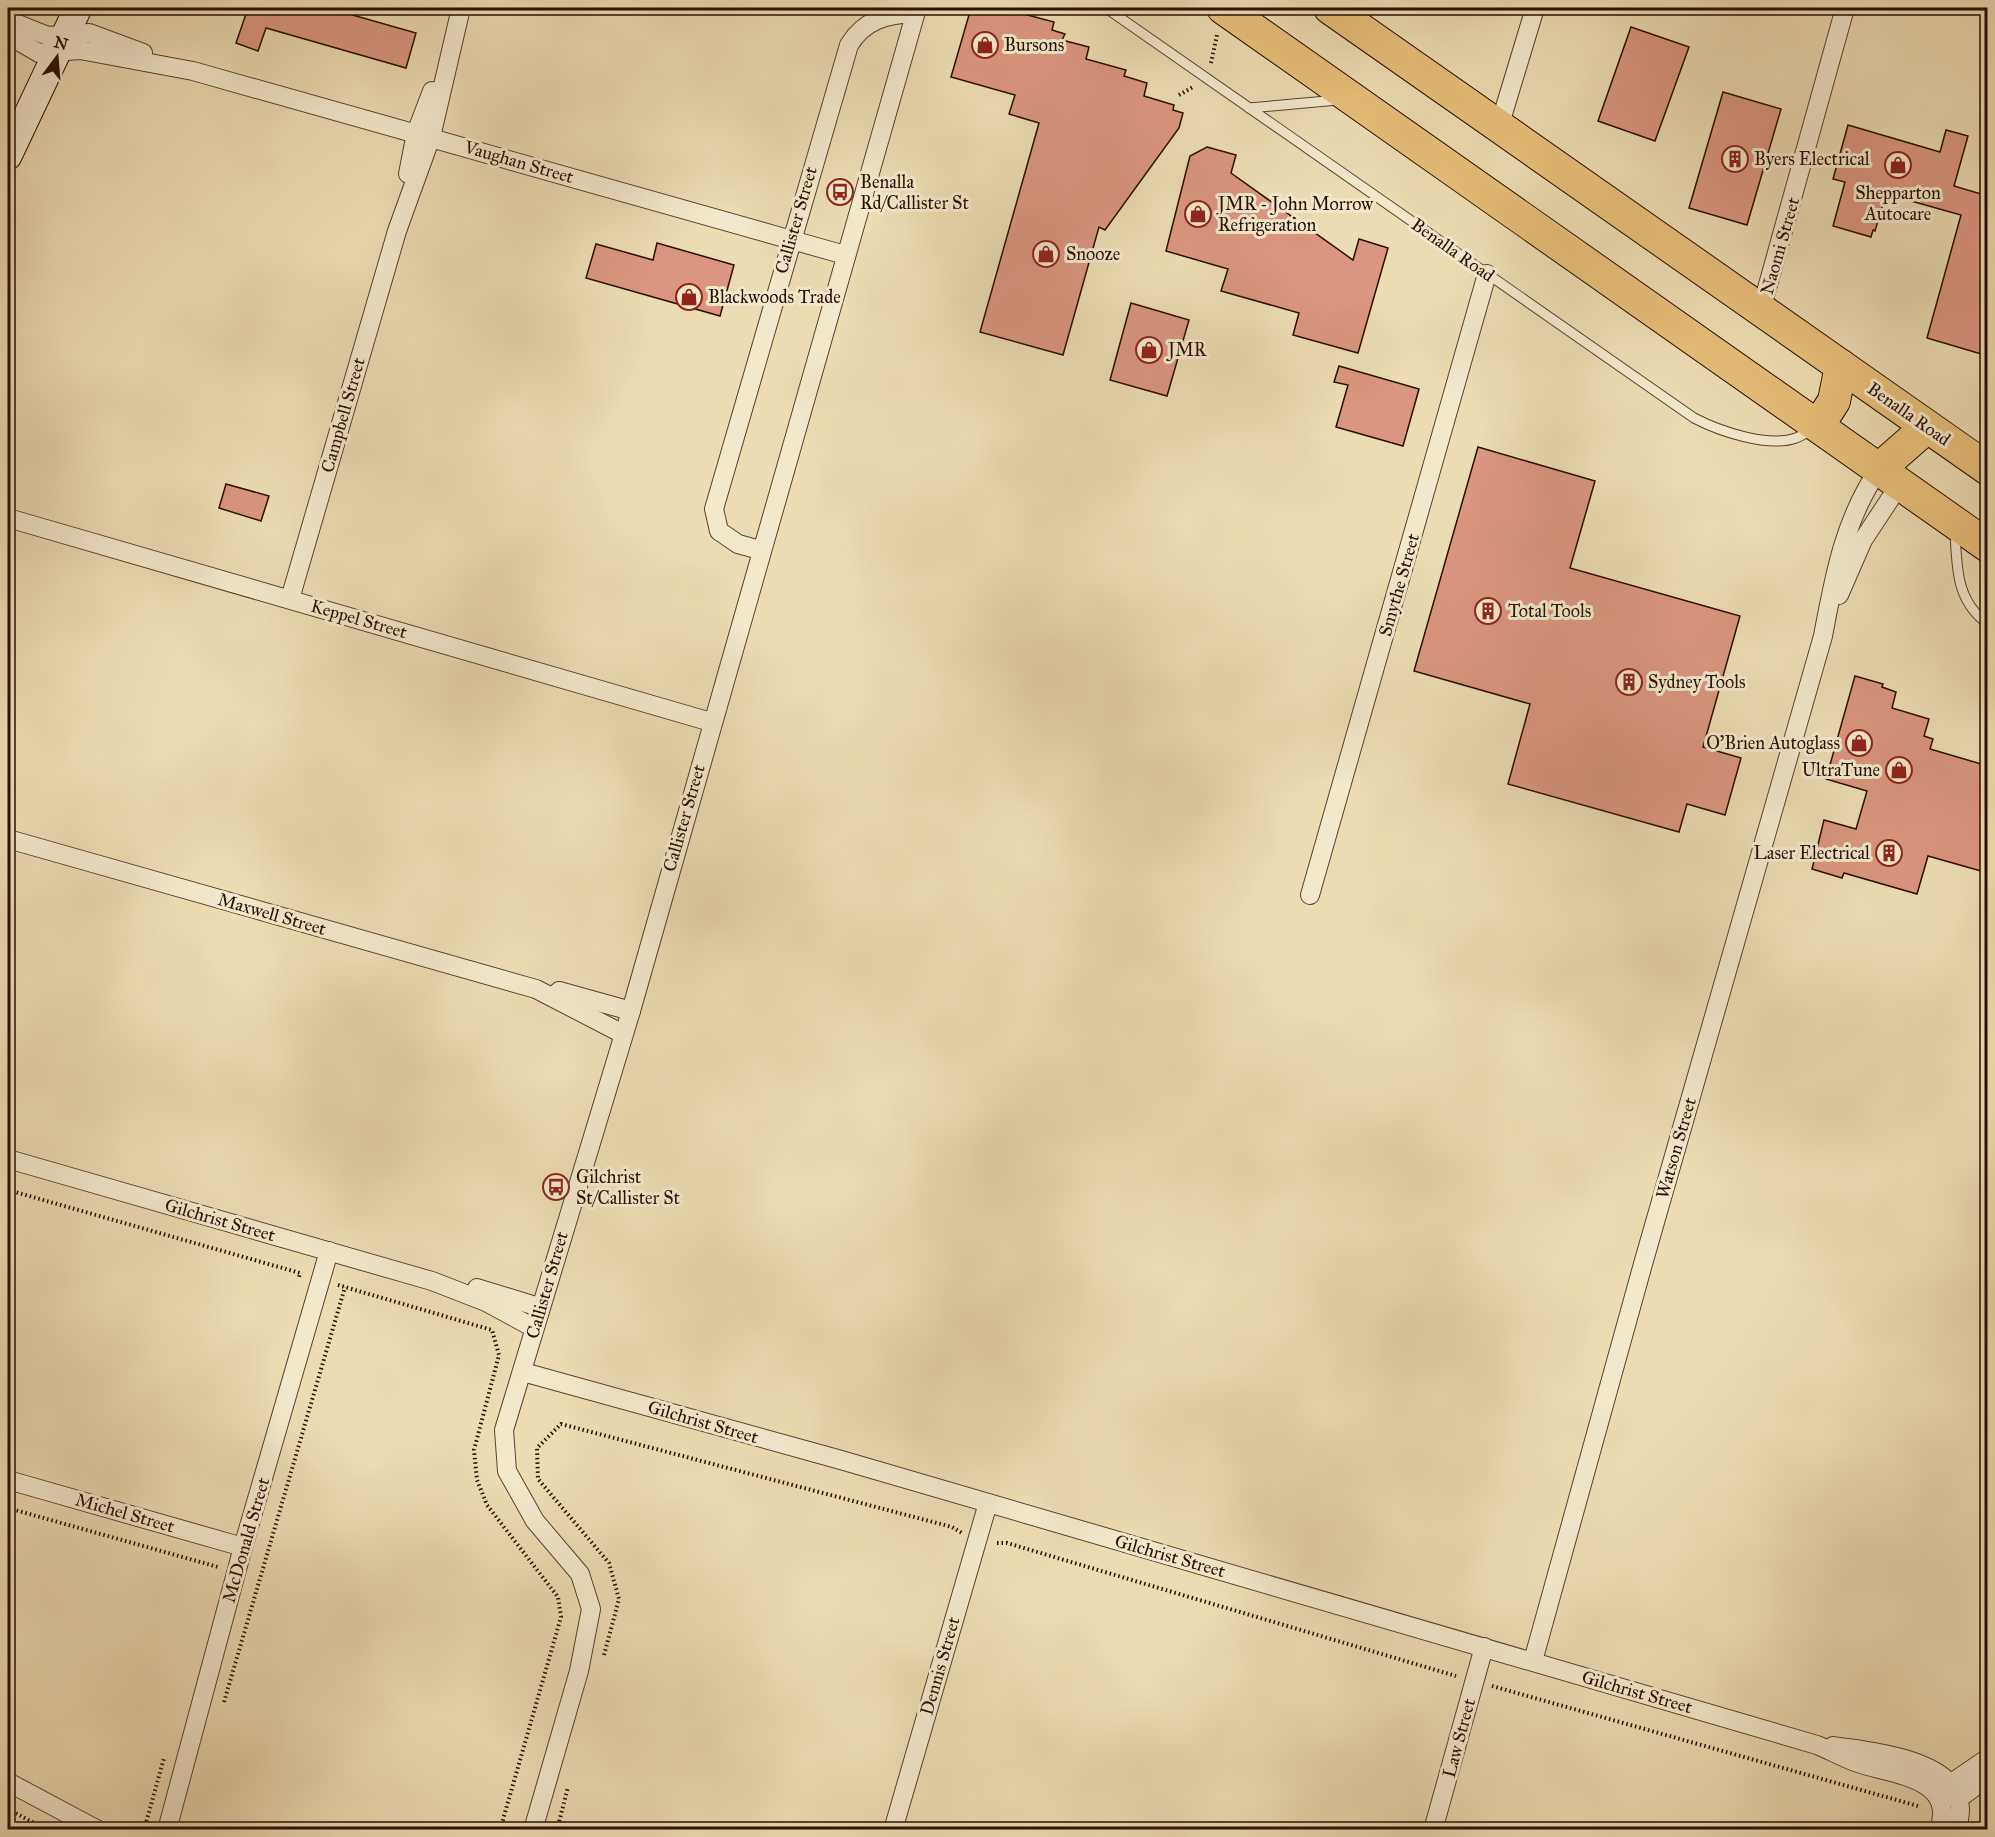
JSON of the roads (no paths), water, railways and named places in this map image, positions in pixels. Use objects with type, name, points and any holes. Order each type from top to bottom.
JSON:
[{"type":"highway","name":"Benalla Road","points":[[1330,8],[1988,469]]},
{"type":"highway","points":[[1227,10],[1988,546]]},
{"type":"highway","points":[[1818,426],[1834,401],[1841,366]]},
{"type":"highway","points":[[1889,477],[1927,427]]},
{"type":"main road","points":[[8,156],[78,8]]},
{"type":"street","name":"Campbell Street","points":[[290,599],[461,8]]},
{"type":"street","points":[[1499,127],[1535,8]]},
{"type":"street","name":"Naomi Street","points":[[1761,310],[1845,8]]},
{"type":"street","name":"Callister Street","points":[[533,1830],[579,1671],[591,1609],[580,1574],[535,1521],[507,1471],[504,1430],[523,1372],[539,1307],[631,1011],[711,722],[916,10],[892,14],[864,25],[849,45],[790,239],[714,509],[719,531],[738,544],[760,550]]},
{"type":"street","name":"Vaughan Street","points":[[8,20],[81,50],[193,71],[844,255]]},
{"type":"street","name":"Vaughan Street","points":[[8,35],[39,53],[61,43]]},
{"type":"street","name":"Smythe Street","points":[[1310,895],[1487,274]]},
{"type":"street","name":"Watson Street","points":[[1823,636],[1889,477]]},
{"type":"street","name":"Watson Street","points":[[1533,1661],[1643,1264],[1823,636],[1839,552],[1866,488],[1889,477]]},
{"type":"street","name":"Keppel Street","points":[[8,518],[711,722]]},
{"type":"street","name":"Maxwell Street","points":[[8,839],[536,989],[562,992],[631,1011]]},
{"type":"street","name":"Maxwell Street","points":[[536,989],[623,1034]]},
{"type":"street","name":"Gilchrist Street","points":[[8,1159],[432,1281],[486,1302],[534,1328]]},
{"type":"street","name":"McDonald Street","points":[[167,1830],[234,1544],[329,1251]]},
{"type":"street","name":"Gilchrist Street","points":[[432,1281],[461,1284],[539,1307]]},
{"type":"street","name":"Gilchrist Street","points":[[523,1372],[988,1503],[1817,1745],[1865,1750],[1914,1762],[1941,1775],[1949,1793]]},
{"type":"street","name":"Michel Street","points":[[8,1480],[234,1544]]},
{"type":"street","name":"Dennis Street","points":[[893,1830],[988,1503]]},
{"type":"street","name":"Law Street","points":[[1433,1830],[1484,1647]]},
{"type":"street","points":[[1940,1829],[1949,1793],[1988,1758]]},
{"type":"street","points":[[1949,1793],[1988,1777]]},
{"type":"street","points":[[8,1782],[98,1830]]},
{"type":"street","points":[[1949,1793],[1961,1813],[1957,1830]]},
{"type":"lane","name":"Benalla Road","points":[[1106,8],[1694,418],[1719,431],[1766,438],[1795,438],[1818,426]]},
{"type":"lane","points":[[1249,108],[1352,99]]},
{"type":"lane","points":[[1955,523],[1957,571],[1963,597],[1974,614],[1988,624]]},
{"type":"place","name":"Bursons","points":[[985,45]]},
{"type":"place","name":"Byers Electrical","points":[[1735,159]]},
{"type":"place","name":"Shepparton Autocare","points":[[1898,165]]},
{"type":"place","name":"Benalla Rd/Callister St","points":[[840,192]]},
{"type":"place","name":"JMR - John Morrow Refrigeration","points":[[1198,214]]},
{"type":"place","name":"Snooze","points":[[1046,254]]},
{"type":"place","name":"Blackwoods Trade","points":[[689,297]]},
{"type":"place","name":"JMR","points":[[1149,350]]},
{"type":"place","name":"Total Tools","points":[[1488,611]]},
{"type":"place","name":"Sydney Tools","points":[[1629,682]]},
{"type":"place","name":"O'Brien Autoglass","points":[[1859,743]]},
{"type":"place","name":"UltraTune","points":[[1899,770]]},
{"type":"place","name":"Laser Electrical","points":[[1889,853]]},
{"type":"place","name":"Gilchrist St/Callister St","points":[[556,1187]]}]
